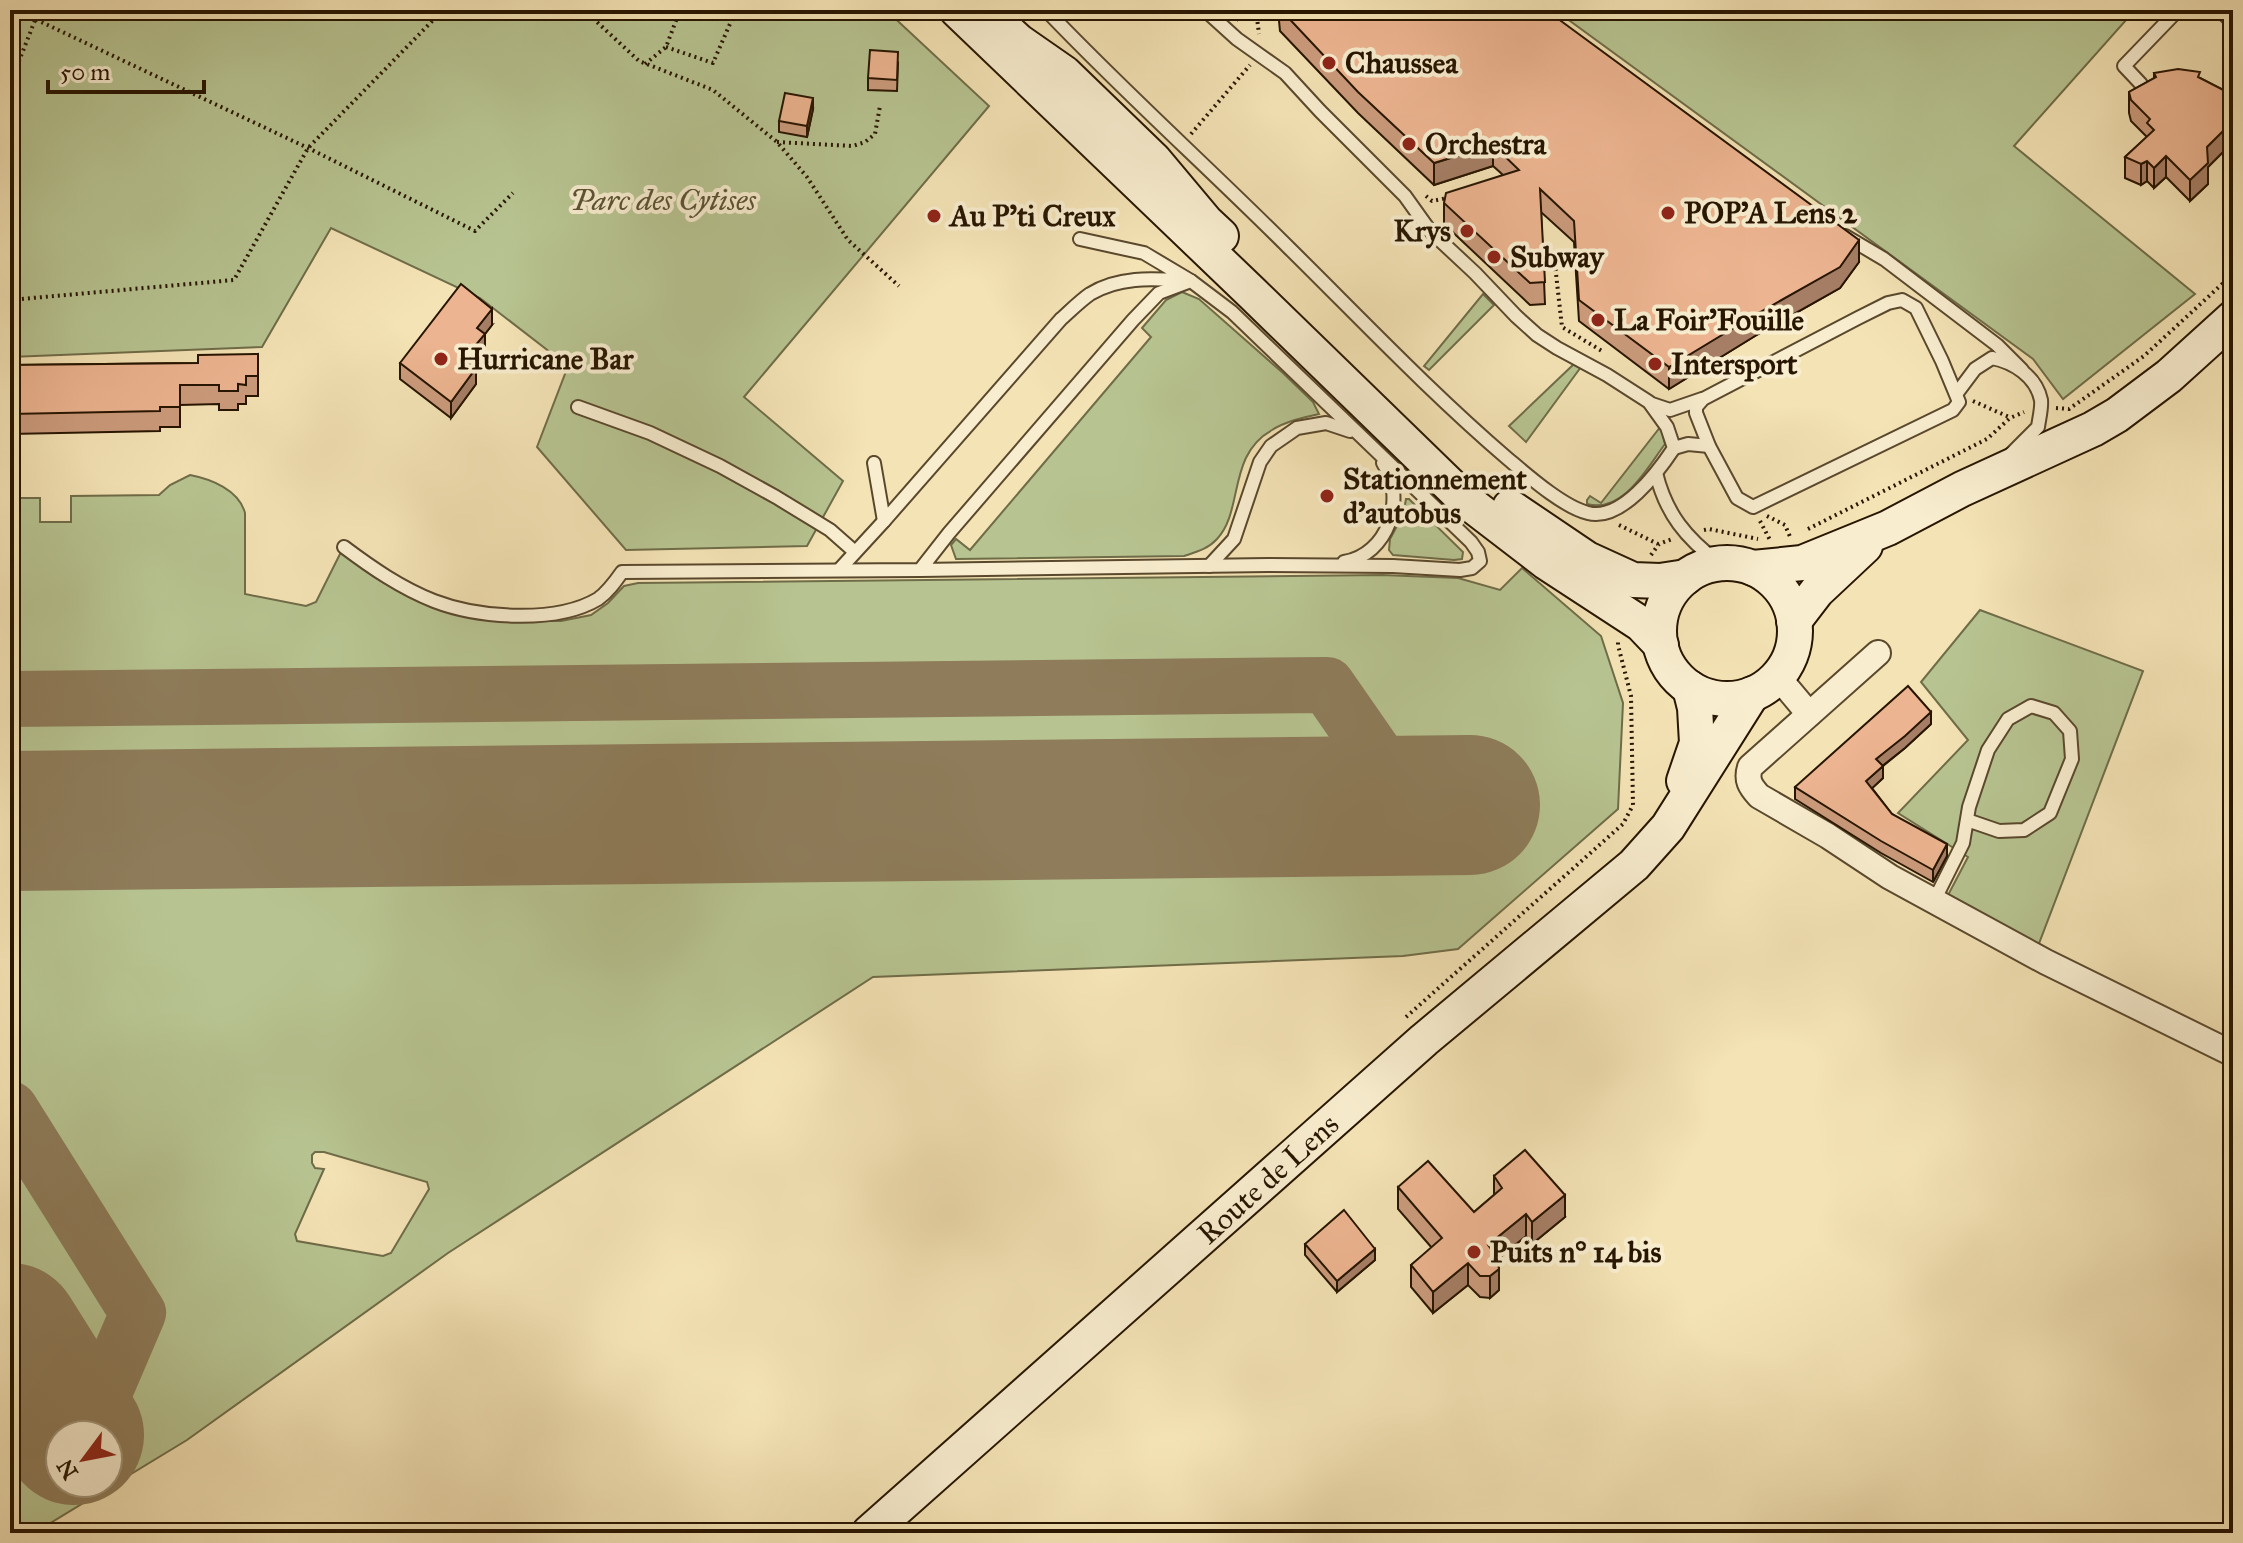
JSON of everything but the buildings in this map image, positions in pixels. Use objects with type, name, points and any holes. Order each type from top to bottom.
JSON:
[{"type":"main road","points":[[957,10],[1242,302],[1464,499],[1546,562],[1628,595],[1660,581],[1686,577]]},
{"type":"main road","points":[[986,10],[1018,41],[1064,73],[1133,139],[1166,172],[1206,222],[1452,458],[1497,498],[1587,559],[1628,595],[1641,624],[1661,645]]},
{"type":"main road","points":[[1794,621],[1817,591],[1852,556],[1888,528],[2117,415],[2169,376],[2233,318]]},
{"type":"main road","points":[[1753,568],[1792,542],[1888,528]]},
{"type":"main road","points":[[1719,563],[1736,563],[1768,576],[1790,604],[1794,621],[1794,641],[1789,660],[1765,685],[1731,699],[1710,696],[1690,688],[1667,662],[1659,633],[1662,610],[1673,590],[1701,568],[1719,563]]},
{"type":"main road","name":"Route de Lens","points":[[869,1533],[1424,1040],[1634,865],[1668,827],[1765,685]]},
{"type":"main road","name":"Route de Lens","points":[[1668,827],[1697,743],[1695,708],[1690,688]]},
{"type":"street","points":[[1878,653],[1750,767],[1748,776],[1751,787],[1759,796],[1890,877],[2046,962],[2233,1054]]},
{"type":"street","points":[[1765,685],[1809,714]]},
{"type":"lane","points":[[970,10],[1442,464],[1544,547],[1563,557],[1587,559]]},
{"type":"lane","points":[[1046,10],[1474,429],[1532,479],[1571,506],[1599,515],[1615,511],[1656,473],[1674,448],[1688,444],[1709,446]]},
{"type":"lane","points":[[1205,10],[1237,39],[1285,73],[1405,196],[1430,231],[1537,335],[1649,402],[1670,410],[1703,399],[1878,308],[1902,300],[1916,308],[1959,402],[1953,410],[1753,507],[1737,498],[1709,446],[1696,413],[1696,407],[1703,399]]},
{"type":"lane","points":[[2141,84],[2124,66],[2178,10]]},
{"type":"lane","points":[[2220,10],[2233,23]]},
{"type":"lane","points":[[1829,227],[1884,259],[1997,345],[2032,382],[2041,400],[2038,427],[2013,452],[1962,489]]},
{"type":"lane","points":[[344,547],[382,574],[436,602],[509,615],[570,611],[598,599],[622,572],[1209,566],[1393,566],[1460,570],[1472,568],[1480,561],[1471,542],[1370,446],[1242,302],[1191,281],[1144,253],[1080,239]]},
{"type":"lane","points":[[839,570],[1061,319],[1091,294],[1122,281],[1152,278],[1191,281]]},
{"type":"lane","points":[[920,570],[1133,320],[1159,293],[1191,281]]},
{"type":"lane","points":[[1957,393],[1975,369],[1992,358],[2007,361],[2022,370]]},
{"type":"lane","points":[[1649,402],[1667,427],[1674,448]]},
{"type":"lane","points":[[578,407],[650,433],[720,466],[820,523],[855,552]]},
{"type":"lane","points":[[1209,566],[1234,539],[1260,462],[1271,446],[1297,428],[1326,423],[1350,430],[1370,446],[1387,470],[1394,491],[1390,522],[1372,549],[1351,561],[1321,566]]},
{"type":"lane","points":[[874,463],[884,521]]},
{"type":"lane","points":[[1656,473],[1660,490],[1685,534],[1719,563]]},
{"type":"lane","points":[[1934,901],[1963,843],[1969,807],[1988,750],[2008,719],[2031,706],[2054,713],[2070,731],[2072,759],[2050,813],[2024,830],[1999,831],[1967,820]]},
{"type":"path","points":[[29,10],[35,19],[475,231],[513,193]]},
{"type":"path","points":[[10,84],[39,10]]},
{"type":"path","points":[[10,300],[234,280],[308,148],[443,10]]},
{"type":"path","points":[[584,10],[639,61],[713,90],[777,142],[807,177],[848,240],[899,286]]},
{"type":"path","points":[[645,64],[666,47],[680,10]]},
{"type":"path","points":[[666,47],[713,63],[736,10]]},
{"type":"path","points":[[1183,143],[1269,42],[1259,35],[1256,10]]},
{"type":"path","points":[[777,142],[853,146],[865,142],[875,134],[880,106]]},
{"type":"path","points":[[1424,193],[1432,201],[1460,196]]},
{"type":"path","points":[[1532,234],[1554,256],[1562,327],[1610,356]]},
{"type":"path","points":[[1402,1021],[1623,824],[1633,805],[1631,696],[1618,645],[1628,595],[1659,544],[1709,529],[1792,542],[1987,439],[2010,418],[2040,407],[2069,409],[2144,356],[2233,274]]},
{"type":"path","points":[[1957,393],[2010,418]]},
{"type":"path","points":[[1758,505],[1763,515],[1785,525],[1792,542]]},
{"type":"path","points":[[1599,515],[1659,544]]},
{"type":"green space","name":"Parc des Cytises","points":[[10,10],[886,10],[989,106],[744,397],[843,481],[807,546],[626,550],[537,447],[568,366],[480,298],[331,228],[262,347],[10,357]]},
{"type":"green space","points":[[1555,10],[2135,10],[2014,146],[2195,294],[2063,399],[2033,359]]},
{"type":"green space","points":[[1182,292],[1199,299],[1283,373],[1313,402],[1319,414],[1283,424],[1258,441],[1242,468],[1231,513],[1217,539],[1206,548],[1184,556],[956,559],[951,545],[956,539],[970,550],[1151,337],[1142,328],[1166,300]]},
{"type":"green space","points":[[1483,294],[1494,305],[1429,370],[1424,366]]},
{"type":"green space","points":[[1574,364],[1581,367],[1526,442],[1509,426]]},
{"type":"green space","points":[[1661,426],[1665,444],[1633,487],[1612,502],[1600,505],[1587,504],[1590,496],[1601,503]]},
{"type":"green space","points":[[190,475],[215,483],[237,498],[245,513],[245,594],[306,606],[316,602],[341,552],[410,596],[524,621],[561,621],[591,615],[624,586],[638,583],[1382,575],[1458,578],[1500,590],[1522,568],[1601,636],[1623,703],[1618,809],[1458,949],[1403,956],[873,977],[448,1253],[187,1440],[124,1478],[124,1419],[44,1419],[44,1499],[90,1499],[34,1533],[10,1533],[10,518],[16,517],[15,498],[40,498],[40,522],[71,522],[71,496],[159,495],[170,485]],"holes":[[[324,1152],[427,1182],[429,1189],[391,1253],[383,1256],[297,1241],[295,1234],[324,1169],[315,1168],[312,1155]]]},
{"type":"green space","points":[[1406,499],[1463,552],[1462,559],[1393,555],[1389,550],[1390,539],[1403,515]]},
{"type":"green space","points":[[1980,610],[2143,671],[2038,946],[1947,897],[1968,857],[1898,813],[1968,740],[1921,682]]},
{"type":"taxiway","points":[[10,699],[1327,685],[1411,806]]},
{"type":"taxiway","points":[[10,1109],[138,1313],[93,1419]]},
{"type":"runway","points":[[10,821],[1470,805]]},
{"type":"runway","points":[[10,1333],[64,1419]]},
{"type":"place","name":"Chaussea","points":[[1329,63]]},
{"type":"place","name":"Orchestra","points":[[1409,144]]},
{"type":"place","name":"POP'A Lens 2","points":[[1668,213]]},
{"type":"place","name":"Au P'ti Creux","points":[[934,216]]},
{"type":"place","name":"Krys","points":[[1467,231]]},
{"type":"place","name":"Subway","points":[[1494,257]]},
{"type":"place","name":"La Foir'Fouille","points":[[1598,320]]},
{"type":"place","name":"Hurricane Bar","points":[[441,359]]},
{"type":"place","name":"Intersport","points":[[1655,364]]},
{"type":"place","name":"Stationnement d'autobus","points":[[1327,496]]},
{"type":"place","name":"Puits n° 14 bis","points":[[1474,1252]]}]
